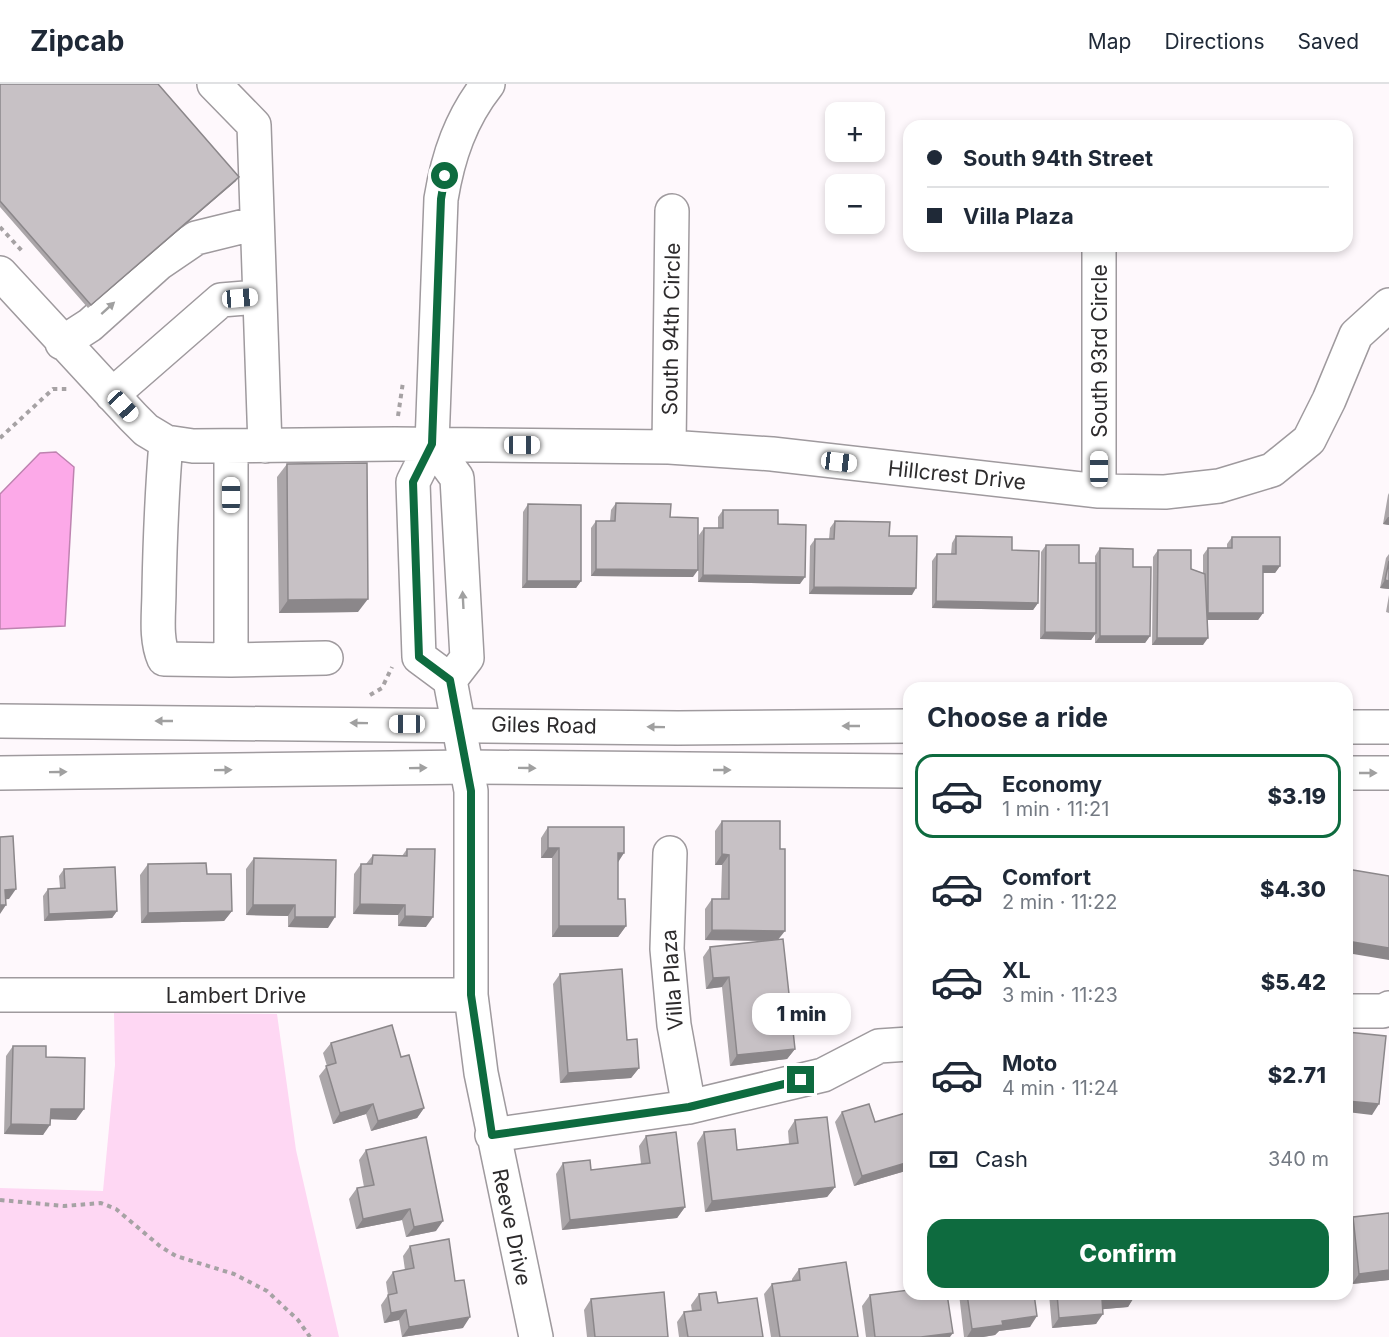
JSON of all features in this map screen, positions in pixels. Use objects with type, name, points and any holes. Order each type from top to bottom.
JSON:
[{"type":"street","points":[[214,84],[254,125],[258,297],[265,446]]},
{"type":"street","points":[[432,444],[457,478],[466,658],[450,680],[419,657],[413,482],[432,444],[441,199],[457,135],[466,116],[488,84]]},
{"type":"street","name":"South 94th Circle","points":[[669,447],[672,211]]},
{"type":"street","points":[[62,342],[90,325],[158,264],[196,238],[256,224]]},
{"type":"street","name":"South 93rd Circle","points":[[1099,491],[1100,252]]},
{"type":"street","points":[[0,273],[146,430],[166,442],[160,516],[159,646],[164,659],[231,660],[326,657]]},
{"type":"street","points":[[112,395],[221,300],[258,297]]},
{"type":"street","name":"Hillcrest Drive","points":[[166,442],[231,447],[432,444],[669,447],[772,454],[1099,491],[1165,492],[1219,486],[1272,470],[1309,440],[1329,400],[1356,335],[1389,305]]},
{"type":"street","points":[[231,447],[231,660]]},
{"type":"street","name":"Reeve Drive","points":[[450,680],[469,767],[471,791],[471,995],[492,1135],[536,1337]]},
{"type":"street","name":"Giles Road","points":[[0,721],[678,728],[903,726]]},
{"type":"street","points":[[1353,727],[1389,727]]},
{"type":"street","name":"Giles Road","points":[[0,773],[469,767],[903,771]]},
{"type":"street","points":[[1353,773],[1389,773]]},
{"type":"street","name":"Villa Plaza","points":[[670,853],[667,949],[674,1025],[689,1107]]},
{"type":"street","name":"Lambert Drive","points":[[0,995],[471,995]]},
{"type":"street","points":[[1353,1011],[1383,1011],[1389,1008]]},
{"type":"street","points":[[492,1135],[689,1107],[823,1074],[879,1046],[903,1044]]},
{"type":"path","points":[[0,438],[53,389],[67,389],[74,386]]},
{"type":"path","points":[[0,1200],[64,1206],[101,1203],[116,1209],[161,1247],[176,1256],[234,1274],[267,1291],[298,1320],[310,1337]]},
{"type":"shaded area","points":[[56,452],[74,467],[65,626],[0,629],[0,494],[40,453]]},
{"type":"shaded area","points":[[114,1013],[277,1014],[296,1150],[339,1337],[0,1337],[0,1188],[103,1191],[115,1065]]},
{"type":"building","points":[[0,84],[158,84],[239,177],[91,305],[0,201]]},
{"type":"building","points":[[367,463],[368,599],[288,600],[287,464]]},
{"type":"building","points":[[616,503],[671,504],[670,517],[698,518],[698,570],[596,569],[596,521],[615,521]]},
{"type":"building","points":[[528,504],[581,505],[581,581],[527,581]]},
{"type":"building","points":[[723,510],[778,510],[778,524],[806,525],[805,577],[703,575],[704,528],[723,528]]},
{"type":"building","points":[[835,521],[890,522],[889,536],[917,536],[916,588],[814,587],[815,539],[834,539]]},
{"type":"building","points":[[956,536],[1012,537],[1012,550],[1039,551],[1038,603],[936,601],[937,554],[956,554]]},
{"type":"building","points":[[1232,537],[1280,537],[1280,566],[1263,566],[1263,613],[1208,613],[1208,548],[1232,548]]},
{"type":"building","points":[[1046,545],[1079,545],[1079,563],[1096,563],[1096,633],[1045,632]]},
{"type":"building","points":[[1100,548],[1133,549],[1133,567],[1151,567],[1150,636],[1100,636]]},
{"type":"building","points":[[1158,550],[1191,550],[1191,569],[1205,574],[1208,638],[1157,638]]},
{"type":"building","points":[[1389,561],[1389,581],[1385,580]]},
{"type":"building","points":[[722,821],[780,821],[780,849],[785,849],[785,931],[712,930],[712,899],[729,899],[729,855],[722,854]]},
{"type":"building","points":[[548,827],[624,827],[624,853],[618,853],[618,899],[625,899],[626,926],[559,926],[559,848],[548,848]]},
{"type":"building","points":[[13,836],[16,889],[5,890],[6,905],[0,905],[0,837]]},
{"type":"building","points":[[407,849],[435,849],[433,917],[405,916],[405,905],[360,904],[361,864],[372,864],[373,855],[407,856]]},
{"type":"building","points":[[254,858],[336,860],[335,917],[295,917],[295,905],[253,905]]},
{"type":"building","points":[[206,863],[207,874],[231,874],[232,911],[148,913],[148,864]]},
{"type":"building","points":[[115,867],[117,911],[49,914],[48,889],[65,888],[64,869]]},
{"type":"building","points":[[1353,870],[1389,876],[1389,948],[1353,942]]},
{"type":"building","points":[[783,939],[795,1049],[737,1055],[729,977],[713,978],[710,947]]},
{"type":"building","points":[[622,969],[627,1040],[637,1039],[639,1068],[568,1073],[560,974]]},
{"type":"building","points":[[392,1025],[401,1057],[409,1055],[424,1108],[378,1121],[373,1104],[340,1113],[326,1066],[336,1063],[331,1043]]},
{"type":"building","points":[[1353,1033],[1386,1036],[1379,1104],[1353,1102]]},
{"type":"building","points":[[13,1046],[46,1046],[46,1057],[85,1058],[84,1109],[51,1109],[50,1125],[11,1124]]},
{"type":"building","points":[[869,1104],[875,1122],[903,1114],[903,1164],[862,1176],[842,1112]]},
{"type":"building","points":[[827,1117],[835,1187],[712,1201],[704,1132],[735,1129],[737,1150],[798,1143],[795,1120]]},
{"type":"building","points":[[676,1132],[685,1207],[570,1220],[563,1163],[590,1160],[591,1170],[650,1163],[646,1136]]},
{"type":"building","points":[[426,1137],[443,1221],[414,1227],[410,1209],[363,1219],[357,1188],[374,1185],[366,1150]]},
{"type":"building","points":[[1389,1213],[1389,1270],[1359,1274],[1353,1217]]},
{"type":"building","points":[[449,1239],[455,1281],[464,1280],[470,1317],[409,1327],[406,1310],[391,1313],[388,1295],[397,1293],[393,1272],[414,1268],[410,1246]]},
{"type":"building","points":[[846,1262],[858,1337],[780,1337],[772,1284],[800,1280],[799,1269]]},
{"type":"building","points":[[903,1291],[903,1300],[948,1300],[953,1333],[921,1337],[875,1337],[870,1295]]},
{"type":"building","points":[[664,1292],[668,1337],[595,1337],[591,1299]]},
{"type":"building","points":[[716,1292],[718,1303],[757,1298],[763,1337],[688,1337],[684,1312],[701,1310],[699,1294]]},
{"type":"building","points":[[968,1300],[1035,1300],[1037,1316],[1002,1321],[1003,1325],[972,1329]]},
{"type":"building","points":[[1058,1300],[1102,1300],[1103,1314],[1059,1318]]},
{"type":"route","points":[[445,176],[441,199],[432,444],[413,482],[415,595],[419,657],[450,680],[469,767],[471,995],[492,1135],[689,1107],[801,1080]]}]
